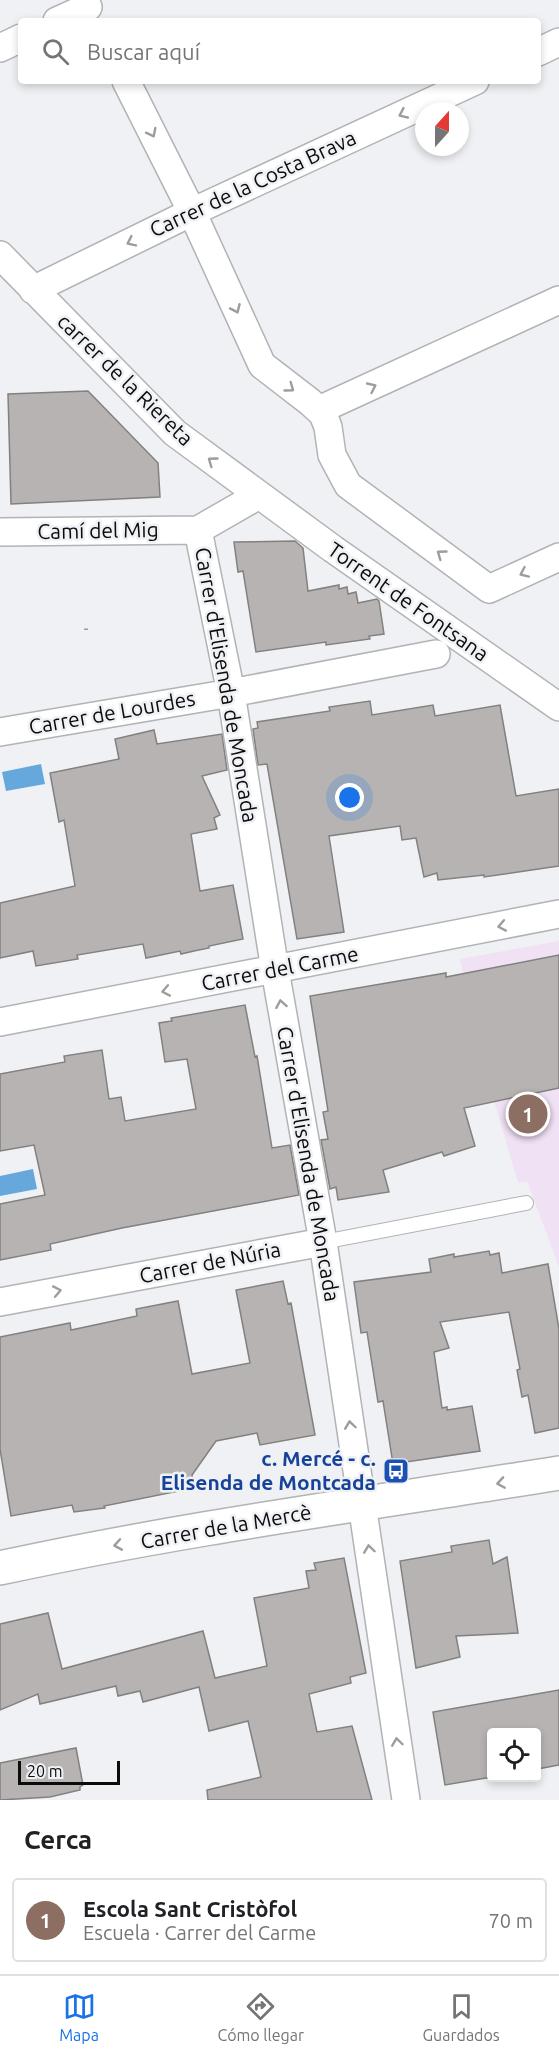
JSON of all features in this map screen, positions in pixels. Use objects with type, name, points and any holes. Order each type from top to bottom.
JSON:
[{"type":"street","points":[[65,18],[90,9]]},
{"type":"street","points":[[0,48],[18,39]]},
{"type":"street","points":[[541,51],[559,42]]},
{"type":"street","points":[[128,84],[192,212],[262,365],[323,414],[333,455],[348,485],[489,589],[559,557]]},
{"type":"street","name":"Carrer de la Costa Brava","points":[[33,290],[192,212],[469,84]]},
{"type":"street","name":"carrer de la Riereta","points":[[0,255],[174,434],[259,495]]},
{"type":"street","points":[[318,410],[559,300]]},
{"type":"street","name":"Camí del Mig","points":[[0,532],[198,530],[259,495]]},
{"type":"street","name":"Torrent de Fontsana","points":[[259,495],[559,707]]},
{"type":"street","name":"Carrer d'Elisenda de Moncada","points":[[198,530],[231,693],[275,970],[323,1242],[406,1800]]},
{"type":"street","name":"Carrer de Lourdes","points":[[0,732],[231,693],[436,654]]},
{"type":"street","name":"Carrer del Carme","points":[[0,1022],[559,914]]},
{"type":"street","name":"Carrer de Núria","points":[[0,1302],[323,1242]]},
{"type":"street","name":"Carrer de la Mercè","points":[[0,1568],[58,1555],[362,1503],[559,1473]]},
{"type":"lane","name":"Carrer de Núria","points":[[323,1242],[526,1203]]},
{"type":"path","points":[[86,624],[86,630]]},
{"type":"shaded area","points":[[559,941],[559,1267],[527,1181],[518,1183],[478,1046],[460,959]]},
{"type":"water","points":[[41,764],[45,784],[6,791],[2,772]]},
{"type":"water","points":[[33,1169],[37,1189],[0,1196],[0,1176]]},
{"type":"building","points":[[88,391],[158,463],[160,497],[11,504],[8,394]]},
{"type":"building","points":[[295,541],[303,548],[308,591],[339,585],[339,589],[347,587],[348,594],[356,592],[358,603],[377,599],[384,634],[369,636],[370,639],[326,645],[326,642],[256,652],[243,571],[238,572],[234,542]]},
{"type":"building","points":[[370,701],[372,715],[433,705],[435,716],[500,705],[516,796],[559,789],[559,866],[484,877],[484,875],[438,880],[437,873],[424,877],[416,838],[402,840],[400,826],[329,836],[344,932],[297,939],[267,764],[258,765],[253,729],[258,728],[257,722],[330,711],[329,707]]},
{"type":"building","points":[[154,730],[157,744],[222,734],[227,770],[202,776],[220,815],[214,818],[217,829],[191,834],[200,891],[233,885],[243,939],[181,954],[180,951],[146,958],[143,944],[77,955],[78,959],[36,966],[33,951],[0,958],[0,903],[75,886],[64,820],[59,822],[50,773],[119,759],[115,739]]},
{"type":"building","points":[[559,955],[559,1088],[464,1108],[475,1146],[444,1156],[442,1152],[383,1170],[389,1192],[338,1200],[336,1187],[330,1189],[321,1140],[328,1139],[323,1112],[328,1111],[310,996],[446,973],[446,977]]},
{"type":"building","points":[[245,1005],[255,1057],[257,1056],[272,1148],[290,1145],[299,1195],[122,1228],[50,1244],[51,1250],[0,1260],[0,1204],[45,1195],[34,1145],[0,1151],[0,1074],[65,1062],[64,1056],[102,1050],[109,1099],[121,1097],[125,1121],[196,1109],[187,1059],[165,1062],[159,1023],[172,1021],[171,1018]]},
{"type":"building","points":[[489,1251],[490,1255],[499,1253],[502,1273],[548,1264],[559,1329],[559,1428],[535,1433],[528,1395],[522,1397],[517,1370],[520,1369],[509,1312],[440,1322],[449,1348],[434,1352],[442,1408],[447,1407],[447,1410],[472,1406],[480,1451],[393,1464],[383,1401],[378,1402],[367,1332],[361,1333],[354,1282],[431,1272],[429,1259]]},
{"type":"building","points":[[283,1281],[288,1304],[291,1303],[315,1435],[260,1445],[257,1433],[216,1441],[192,1475],[194,1488],[104,1506],[105,1508],[74,1512],[72,1505],[11,1516],[0,1449],[0,1337],[70,1323],[71,1330],[137,1316],[136,1309],[178,1301],[192,1374],[250,1363],[236,1290]]},
{"type":"building","points":[[489,1540],[493,1564],[507,1557],[518,1633],[456,1636],[460,1657],[416,1668],[400,1561],[452,1552],[451,1546]]},
{"type":"building","points":[[344,1558],[366,1673],[350,1677],[351,1683],[309,1694],[317,1732],[352,1726],[372,1800],[208,1800],[207,1790],[261,1777],[248,1721],[209,1731],[199,1687],[143,1702],[140,1691],[118,1696],[116,1686],[40,1704],[38,1694],[0,1710],[0,1624],[48,1613],[62,1669],[203,1631],[215,1678],[267,1666],[254,1598],[309,1588],[306,1571],[316,1570],[314,1563]]},
{"type":"building","points":[[559,1690],[559,1765],[541,1768],[541,1728],[487,1728],[487,1778],[445,1785],[433,1712]]},
{"type":"building","points":[[76,1748],[83,1785],[80,1790],[50,1797],[0,1800],[0,1763]]},
{"type":"place","name":"Escola Sant Cristòfol","points":[[528,1114]]},
{"type":"place","name":"c. Mercé - c. Elisenda de Montcada","points":[[396,1471]]}]
